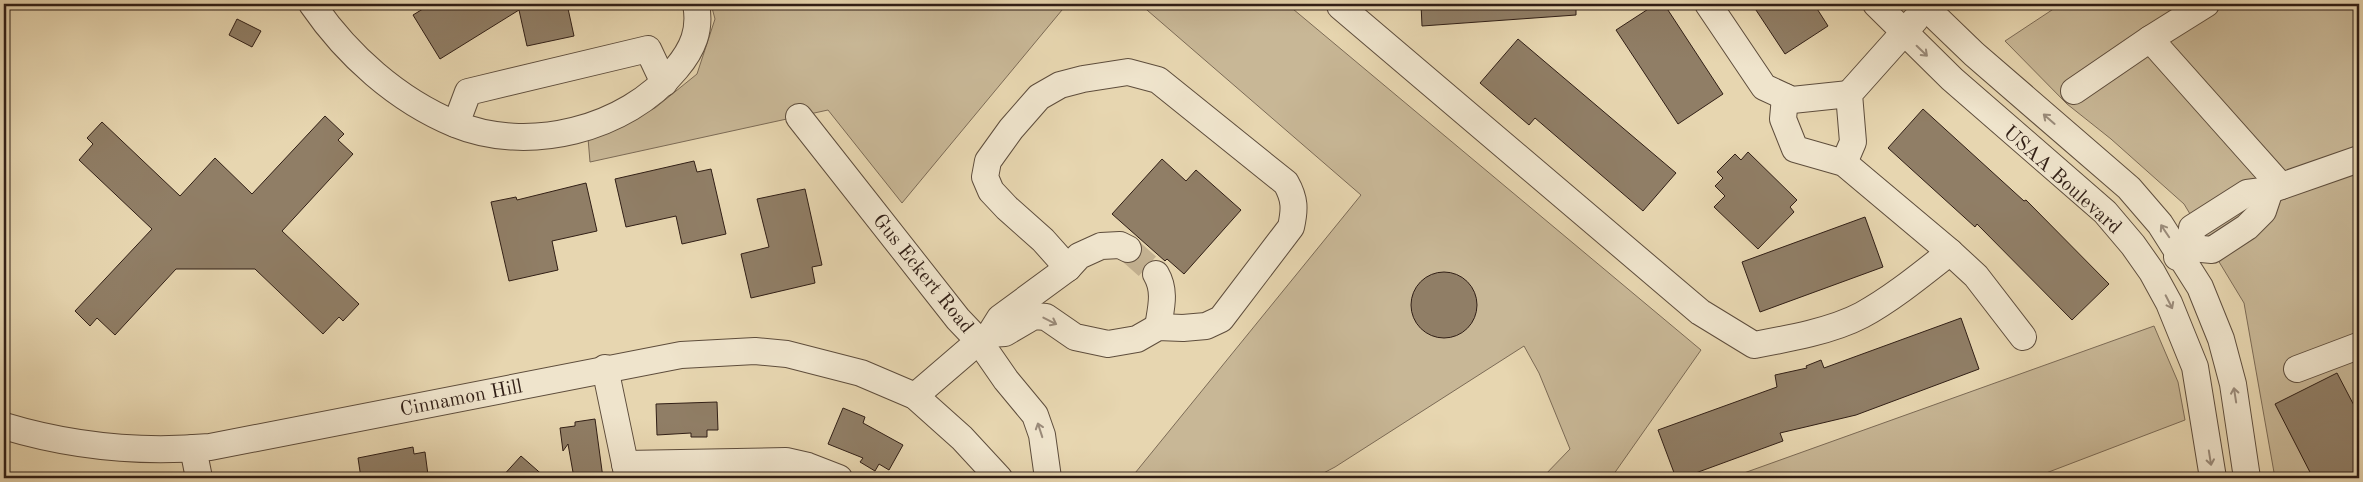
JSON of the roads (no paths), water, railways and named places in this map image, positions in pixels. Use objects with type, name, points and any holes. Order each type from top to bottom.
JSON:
[{"type":"street","points":[[312,4],[330,29],[356,57],[408,100],[456,124],[500,136],[553,134],[586,128],[610,119],[651,95],[664,84],[693,44],[698,29],[696,4]]},
{"type":"street","points":[[1340,4],[1700,312],[1754,345],[1802,337],[1861,316],[1918,278],[1950,252]]},
{"type":"street","points":[[1708,4],[1764,86],[1792,100],[1849,94],[1927,5]]},
{"type":"street","name":"USAA Boulevard","points":[[1876,4],[1952,79],[2105,212],[2152,272],[2170,303],[2189,349],[2200,390],[2213,478]]},
{"type":"street","points":[[2074,91],[2150,39],[2206,4]]},
{"type":"street","name":"USAA Boulevard","points":[[1927,5],[1974,54],[2129,188],[2186,252],[2221,339],[2233,384],[2247,478]]},
{"type":"street","points":[[2150,39],[2276,188]]},
{"type":"street","points":[[456,124],[468,92],[648,49],[664,84]]},
{"type":"street","points":[[984,337],[1005,333],[1034,316],[1046,317],[1075,337],[1108,344],[1137,339],[1158,326],[1183,328],[1206,326],[1221,319],[1291,227],[1295,208],[1292,194],[1286,183],[1158,80],[1128,72],[1083,79],[1060,85],[1039,97],[1011,129],[988,161],[985,177],[992,191],[1007,208],[1043,240],[1068,268]]},
{"type":"street","points":[[1844,163],[1853,142],[1849,94]]},
{"type":"street","points":[[1785,97],[1782,119],[1795,149],[1844,163],[1976,276],[2023,337]]},
{"type":"street","name":"Gus Eckert Road","points":[[799,117],[953,312],[984,337],[914,396]]},
{"type":"street","points":[[2186,252],[2192,228],[2246,193],[2276,188],[2359,159]]},
{"type":"street","points":[[2152,272],[2186,252],[2212,250],[2247,226],[2263,211],[2276,188]]},
{"type":"street","points":[[2230,203],[2247,226]]},
{"type":"street","points":[[984,337],[1000,318],[1068,268],[1079,256],[1102,246],[1120,245],[1128,249]]},
{"type":"street","points":[[1156,274],[1162,283],[1162,303],[1158,326]]},
{"type":"street","points":[[984,337],[1006,380],[1035,415],[1042,435],[1048,478]]},
{"type":"street","points":[[2189,349],[2221,339]]},
{"type":"street","points":[[2297,369],[2359,347]]},
{"type":"street","name":"Cinnamon Hill","points":[[4,426],[30,434],[80,444],[134,448],[194,448],[605,368],[681,355],[755,351],[787,354],[825,362],[862,373],[914,396]]},
{"type":"street","points":[[605,368],[626,471],[769,469],[786,461],[808,466],[840,478]]},
{"type":"street","points":[[914,396],[962,438],[1000,478]]},
{"type":"street","points":[[194,448],[199,478]]},
{"type":"tunnel","points":[[1128,249],[1156,274]]}]
